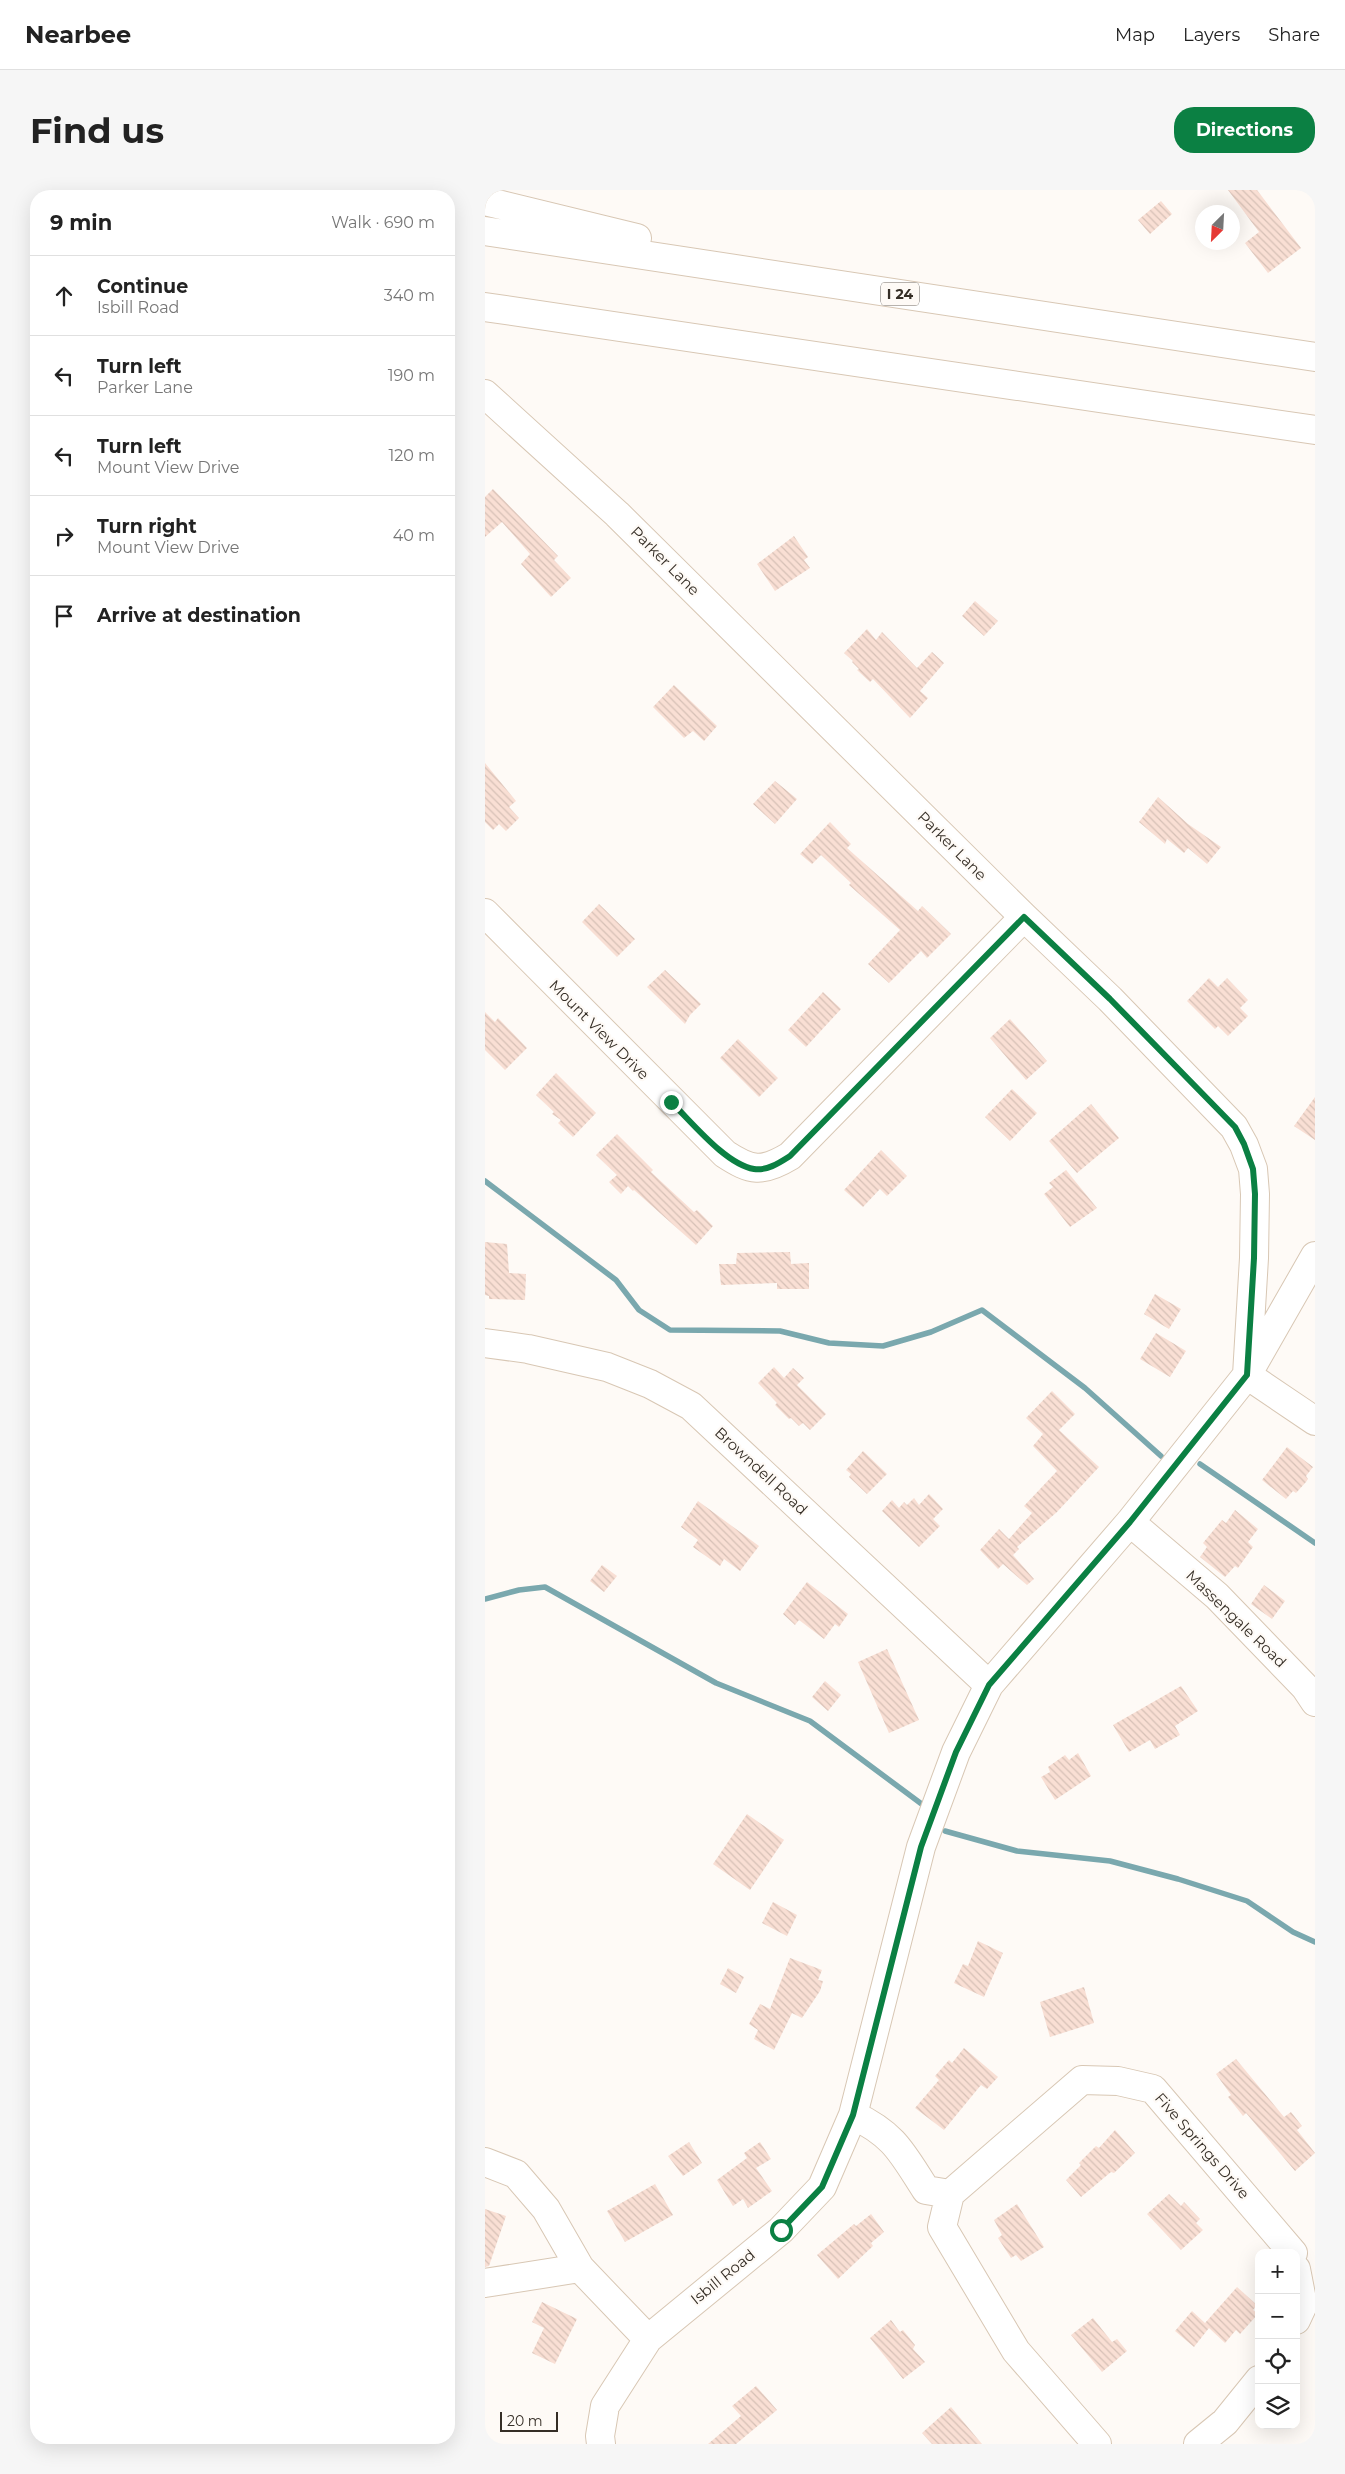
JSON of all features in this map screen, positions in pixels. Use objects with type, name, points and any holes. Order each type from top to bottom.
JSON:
[{"type":"main road","points":[[485,201],[811,280]]},
{"type":"main road","name":"I 24","points":[[485,231],[1315,357]]},
{"type":"main road","points":[[485,307],[1315,430]]},
{"type":"main road","name":"Parker Lane","points":[[485,394],[617,514],[1024,917],[1110,999],[1235,1127],[1244,1144],[1253,1169],[1255,1194],[1254,1258],[1247,1375]]},
{"type":"main road","name":"Mount View Drive","points":[[485,914],[725,1154],[739,1164],[755,1169],[773,1166],[790,1156],[1024,917]]},
{"type":"main road","name":"Isbill Road","points":[[596,2441],[605,2406],[647,2339],[781,2230],[822,2187],[853,2115],[921,1847],[956,1752],[989,1685],[1130,1522],[1247,1375],[1315,1256]]},
{"type":"main road","name":"Browndell Road","points":[[485,1343],[528,1349],[607,1366],[650,1384],[691,1406],[989,1685]]},
{"type":"main road","points":[[1247,1375],[1315,1421]]},
{"type":"main road","name":"Massengale Road","points":[[1130,1522],[1217,1596],[1305,1687],[1315,1702]]},
{"type":"main road","name":"Five Springs Drive","points":[[950,2194],[1082,2080],[1117,2081],[1153,2089],[1290,2249]]},
{"type":"main road","points":[[853,2115],[876,2126],[897,2144],[926,2190],[950,2194],[942,2227],[1016,2351],[1097,2444]]},
{"type":"main road","points":[[485,2162],[516,2174],[546,2208],[580,2268],[647,2339]]},
{"type":"main road","points":[[485,2283],[580,2268]]},
{"type":"main road","points":[[1300,2290],[1303,2305],[1300,2311]]},
{"type":"main road","points":[[1198,2444],[1225,2422],[1256,2384]]},
{"type":"building","points":[[1228,190],[1257,190],[1301,248],[1268,273],[1245,243],[1259,232]]},
{"type":"building","points":[[1161,201],[1172,214],[1150,234],[1138,220]]},
{"type":"building","points":[[493,489],[558,556],[554,560],[571,578],[551,597],[521,564],[530,554],[502,522],[485,537],[485,497]]},
{"type":"building","points":[[794,536],[808,557],[804,560],[810,568],[775,591],[757,564]]},
{"type":"building","points":[[975,601],[998,621],[984,636],[962,616]]},
{"type":"building","points":[[867,629],[876,640],[882,632],[917,668],[932,652],[944,663],[920,691],[928,698],[910,718],[873,679],[870,682],[857,670],[859,669],[853,661],[844,653]]},
{"type":"building","points":[[674,685],[717,726],[704,741],[693,731],[684,738],[653,707]]},
{"type":"building","points":[[485,763],[516,801],[509,807],[519,818],[506,831],[499,824],[493,830],[485,822]]},
{"type":"building","points":[[775,781],[797,799],[775,824],[753,804]]},
{"type":"building","points":[[1158,797],[1188,824],[1221,847],[1207,864],[1188,848],[1184,853],[1167,839],[1165,844],[1139,822]]},
{"type":"building","points":[[830,822],[851,844],[847,848],[918,911],[922,906],[951,934],[927,958],[921,951],[889,983],[868,964],[900,930],[849,885],[851,883],[821,855],[812,864],[800,854]]},
{"type":"building","points":[[599,904],[635,939],[617,957],[582,922]]},
{"type":"building","points":[[665,970],[701,1004],[690,1015],[685,1024],[647,987]]},
{"type":"building","points":[[1209,978],[1218,987],[1227,978],[1248,1000],[1240,1008],[1248,1016],[1228,1036],[1218,1026],[1215,1029],[1187,1001]]},
{"type":"building","points":[[823,992],[841,1009],[806,1047],[788,1030]]},
{"type":"building","points":[[485,1012],[495,1022],[498,1018],[527,1048],[505,1070],[485,1050]]},
{"type":"building","points":[[1010,1019],[1047,1061],[1026,1080],[990,1038]]},
{"type":"building","points":[[738,1039],[778,1078],[759,1097],[720,1058]]},
{"type":"building","points":[[556,1073],[596,1113],[573,1137],[558,1123],[561,1120],[552,1114],[554,1112],[536,1095]]},
{"type":"building","points":[[1012,1089],[1037,1113],[1010,1141],[985,1117]]},
{"type":"building","points":[[1315,1097],[1315,1140],[1294,1126]]},
{"type":"building","points":[[1091,1104],[1119,1138],[1077,1173],[1049,1141]]},
{"type":"building","points":[[617,1134],[653,1170],[651,1172],[694,1212],[697,1210],[713,1226],[696,1245],[634,1190],[628,1186],[621,1194],[609,1182],[617,1175],[596,1155]]},
{"type":"building","points":[[881,1150],[907,1176],[887,1196],[880,1189],[863,1207],[844,1190]]},
{"type":"building","points":[[1066,1170],[1097,1208],[1070,1227],[1044,1194],[1053,1187],[1049,1183]]},
{"type":"building","points":[[485,1242],[507,1244],[509,1273],[526,1274],[525,1300],[489,1299],[489,1296],[485,1295]]},
{"type":"building","points":[[790,1252],[791,1264],[809,1263],[809,1289],[777,1289],[777,1283],[721,1285],[719,1264],[736,1264],[737,1253]]},
{"type":"building","points":[[1155,1294],[1181,1309],[1169,1329],[1144,1314]]},
{"type":"building","points":[[1156,1333],[1186,1351],[1170,1377],[1140,1359]]},
{"type":"building","points":[[774,1367],[784,1378],[793,1368],[804,1378],[797,1385],[826,1414],[810,1430],[803,1423],[799,1426],[791,1418],[789,1419],[758,1383]]},
{"type":"building","points":[[1052,1391],[1075,1414],[1059,1430],[1099,1467],[1057,1512],[1017,1547],[1019,1549],[1013,1555],[1034,1579],[1027,1585],[1003,1564],[998,1569],[980,1550],[999,1529],[1009,1539],[1032,1513],[1024,1506],[1057,1471],[1033,1446],[1043,1434],[1026,1418]]},
{"type":"building","points":[[1287,1447],[1313,1467],[1306,1476],[1308,1479],[1306,1482],[1296,1493],[1293,1491],[1286,1499],[1262,1480]]},
{"type":"building","points":[[863,1451],[887,1474],[867,1494],[849,1477],[851,1474],[846,1470]]},
{"type":"building","points":[[929,1494],[943,1509],[933,1519],[940,1526],[919,1547],[882,1511],[892,1500],[899,1508],[904,1502],[907,1505],[914,1498],[919,1505]]},
{"type":"building","points":[[698,1501],[759,1546],[740,1571],[724,1559],[720,1566],[693,1547],[698,1540],[681,1527]]},
{"type":"building","points":[[1235,1510],[1258,1529],[1248,1542],[1253,1547],[1238,1568],[1235,1566],[1225,1577],[1200,1557],[1207,1547],[1203,1543],[1222,1520],[1226,1523]]},
{"type":"building","points":[[602,1565],[617,1576],[604,1592],[590,1581]]},
{"type":"building","points":[[807,1582],[848,1614],[839,1627],[835,1624],[824,1639],[799,1620],[795,1625],[783,1614]]},
{"type":"building","points":[[1264,1585],[1285,1601],[1272,1619],[1251,1604]]},
{"type":"building","points":[[887,1649],[919,1720],[889,1733],[858,1662]]},
{"type":"building","points":[[825,1681],[841,1695],[828,1711],[812,1697]]},
{"type":"building","points":[[1181,1686],[1198,1711],[1175,1726],[1180,1735],[1155,1749],[1150,1740],[1129,1752],[1113,1725]]},
{"type":"building","points":[[1078,1753],[1091,1776],[1055,1800],[1041,1777],[1050,1772],[1048,1767],[1065,1755],[1069,1760]]},
{"type":"building","points":[[747,1814],[784,1840],[750,1890],[713,1864]]},
{"type":"building","points":[[773,1902],[797,1915],[787,1936],[762,1923]]},
{"type":"building","points":[[978,1941],[1003,1953],[984,1997],[954,1983],[963,1964],[968,1966]]},
{"type":"building","points":[[790,1958],[822,1970],[818,1980],[823,1981],[820,1991],[802,2018],[792,2013],[774,2050],[754,2039],[758,2030],[749,2024],[760,2004],[770,2009]]},
{"type":"building","points":[[728,1968],[744,1977],[736,1993],[720,1984]]},
{"type":"building","points":[[1084,1987],[1094,2023],[1050,2037],[1040,2002]]},
{"type":"building","points":[[964,2048],[998,2077],[987,2089],[981,2085],[944,2130],[915,2108],[939,2080],[935,2076],[949,2060],[952,2063]]},
{"type":"building","points":[[1236,2059],[1284,2117],[1291,2112],[1302,2126],[1297,2130],[1315,2153],[1295,2171],[1246,2113],[1243,2116],[1228,2097],[1231,2095],[1216,2074]]},
{"type":"building","points":[[1115,2130],[1135,2153],[1114,2173],[1111,2172],[1081,2197],[1066,2180],[1081,2165],[1079,2163],[1096,2146],[1099,2148]]},
{"type":"building","points":[[689,2142],[702,2163],[683,2176],[668,2156]]},
{"type":"building","points":[[760,2142],[771,2159],[756,2168],[772,2191],[748,2208],[743,2199],[733,2206],[717,2180],[747,2158],[744,2153]]},
{"type":"building","points":[[655,2184],[673,2215],[625,2242],[607,2211]]},
{"type":"building","points":[[1169,2194],[1181,2206],[1184,2202],[1200,2219],[1196,2223],[1203,2230],[1181,2250],[1147,2214]]},
{"type":"building","points":[[1017,2204],[1044,2247],[1021,2261],[1016,2255],[1011,2258],[998,2238],[1002,2235],[994,2220]]},
{"type":"building","points":[[485,2209],[506,2216],[489,2266],[485,2267]]},
{"type":"building","points":[[871,2214],[884,2232],[871,2243],[873,2246],[838,2279],[817,2255],[854,2224],[856,2226]]},
{"type":"building","points":[[1237,2287],[1255,2303],[1253,2310],[1255,2312],[1255,2317],[1240,2334],[1236,2330],[1225,2343],[1209,2328],[1194,2347],[1175,2331],[1192,2311],[1205,2323]]},
{"type":"building","points":[[542,2302],[577,2319],[555,2364],[532,2353],[544,2328],[532,2322]]},
{"type":"building","points":[[1093,2318],[1112,2342],[1117,2339],[1127,2351],[1102,2372],[1071,2335]]},
{"type":"building","points":[[891,2320],[900,2332],[903,2330],[915,2345],[913,2349],[925,2362],[903,2379],[870,2338]]},
{"type":"building","points":[[756,2386],[777,2410],[736,2444],[708,2444],[741,2416],[732,2406]]},
{"type":"building","points":[[951,2407],[982,2444],[932,2444],[922,2433]]},
{"type":"waterway","points":[[485,1181],[616,1280],[639,1310],[670,1330],[780,1331],[829,1343],[883,1346],[931,1332],[982,1310],[1085,1388],[1161,1456]]},
{"type":"waterway","points":[[1200,1464],[1315,1543]]},
{"type":"waterway","points":[[485,1599],[519,1590],[545,1587],[716,1683],[810,1721],[923,1805]]},
{"type":"waterway","points":[[945,1831],[1017,1851],[1110,1861],[1178,1879],[1247,1901],[1293,1932],[1315,1942]]},
{"type":"route","points":[[671,1102],[725,1154],[739,1164],[755,1169],[773,1166],[790,1156],[1024,917],[1110,999],[1235,1127],[1244,1144],[1253,1169],[1255,1194],[1254,1258],[1247,1375],[1130,1522],[989,1685],[956,1752],[921,1847],[853,2115],[822,2187],[781,2230]]}]
